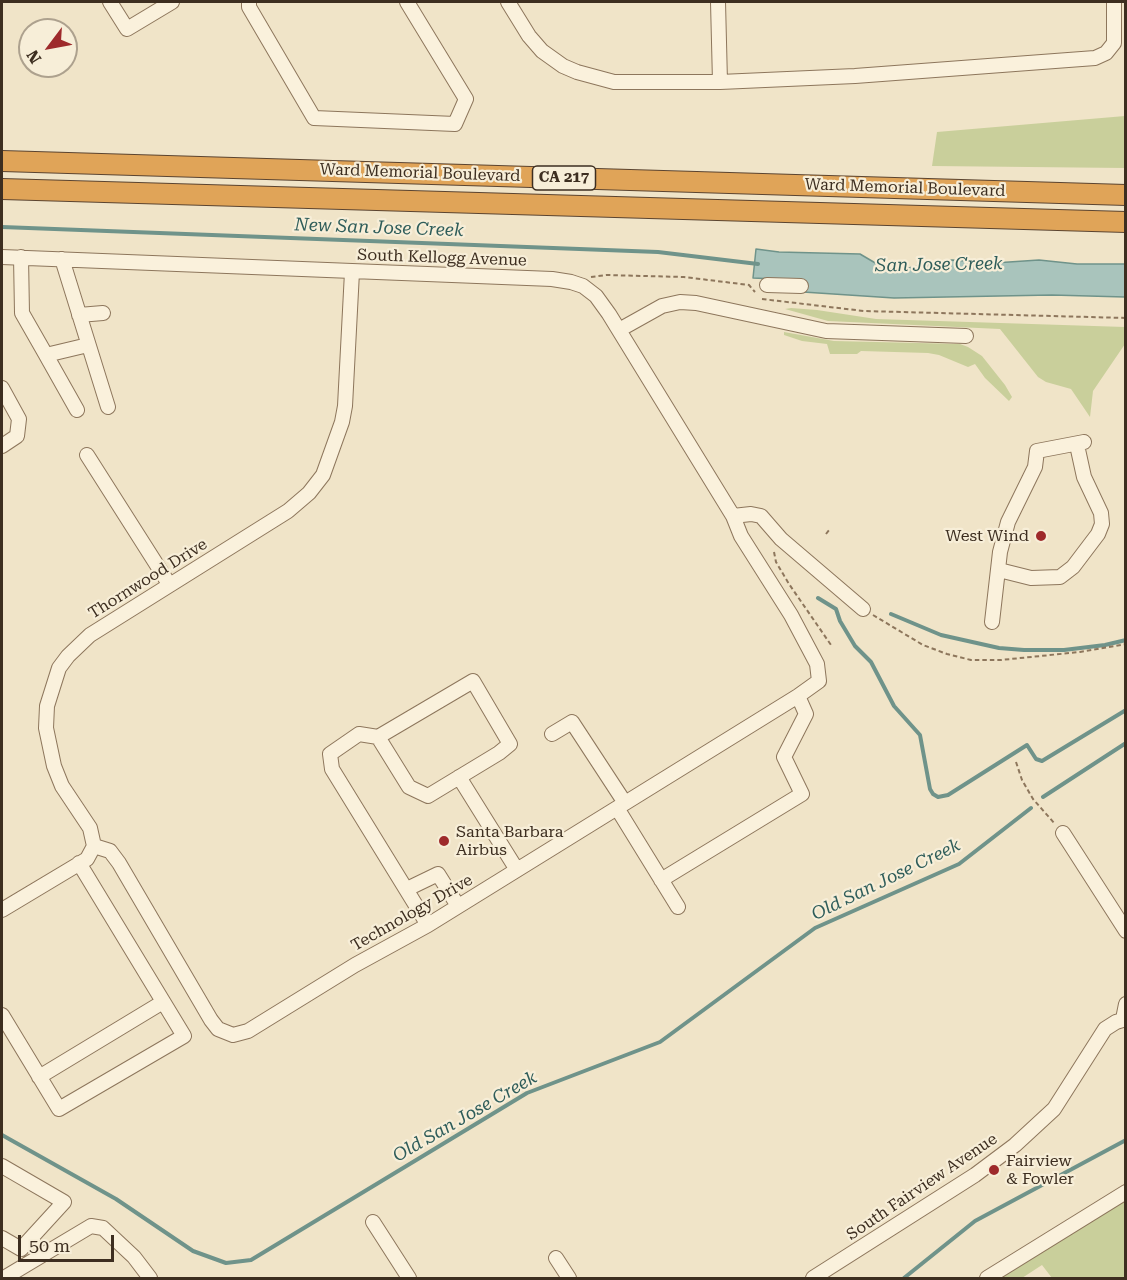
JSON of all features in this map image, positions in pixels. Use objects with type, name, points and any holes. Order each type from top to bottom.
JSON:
[{"type":"highway","name":"Ward Memorial Boulevard","points":[[2,161],[1125,195]]},
{"type":"highway","name":"Ward Memorial Boulevard","points":[[2,189],[1125,222]]},
{"type":"street","points":[[110,2],[127,29],[172,2]]},
{"type":"street","points":[[249,2],[249,7],[314,118],[455,123],[466,99],[407,2]]},
{"type":"street","points":[[508,2],[528,36],[542,51],[563,66],[614,82],[720,82],[855,76],[1095,58],[1106,53],[1114,43],[1114,2]]},
{"type":"street","points":[[718,2],[720,82]]},
{"type":"street","name":"South Kellogg Avenue","points":[[2,257],[552,279],[583,286]]},
{"type":"street","points":[[21,257],[22,313],[77,410]]},
{"type":"street","points":[[62,259],[108,407]]},
{"type":"street","name":"Thornwood Drive","points":[[94,846],[90,828],[62,786],[49,747],[46,728],[47,706],[59,668],[90,634],[288,511],[309,493],[323,476],[342,422],[345,406],[352,272]]},
{"type":"street","points":[[766,285],[801,286]]},
{"type":"street","points":[[583,286],[596,296],[620,330],[733,516],[751,514],[761,516],[781,539],[863,609]]},
{"type":"street","points":[[620,330],[656,309],[680,302],[826,332],[966,336]]},
{"type":"street","points":[[79,315],[103,313]]},
{"type":"street","points":[[46,355],[88,345]]},
{"type":"street","points":[[2,388],[19,419],[16,436],[2,446]]},
{"type":"street","points":[[992,622],[1000,552],[1008,522],[1035,467],[1037,451],[1080,443],[1084,477],[1101,513],[1102,524],[1098,534],[1068,572],[1060,577],[1031,578],[999,570]]},
{"type":"street","points":[[87,455],[168,584]]},
{"type":"street","name":"Technology Drive","points":[[94,846],[110,851],[119,863],[218,1029],[233,1035],[248,1031],[356,965],[428,925],[819,681],[818,664],[791,615],[741,536],[733,516]]},
{"type":"street","points":[[378,737],[410,787],[428,796],[510,744],[473,681],[378,737],[359,734],[330,754],[332,769],[428,925]]},
{"type":"street","points":[[661,880],[802,794],[784,757],[806,714],[798,696]]},
{"type":"street","points":[[552,734],[572,722],[678,907]]},
{"type":"street","points":[[459,777],[517,870]]},
{"type":"street","points":[[1063,833],[1125,931]]},
{"type":"street","points":[[2,910],[87,859],[94,846]]},
{"type":"street","points":[[2,1015],[59,1109],[184,1036],[79,863]]},
{"type":"street","points":[[406,889],[438,873],[458,906]]},
{"type":"street","points":[[39,1077],[163,1002]]},
{"type":"street","name":"South Fairview Avenue","points":[[813,1278],[975,1175],[1015,1145],[1054,1109],[1105,1029],[1124,1019],[1125,1004]]},
{"type":"street","points":[[2,1166],[64,1202],[21,1249],[2,1238]]},
{"type":"street","points":[[987,1278],[1125,1192]]},
{"type":"street","points":[[373,1222],[409,1278]]},
{"type":"street","points":[[4,1278],[91,1226],[103,1228],[134,1257],[150,1278]]},
{"type":"street","points":[[556,1258],[569,1278]]},
{"type":"path","points":[[583,286],[591,277],[600,275],[677,276],[749,285],[762,299],[763,318]]},
{"type":"path","points":[[762,299],[864,311],[1125,318]]},
{"type":"path","points":[[826,534],[830,528]]},
{"type":"path","points":[[781,539],[774,549],[776,562],[809,616],[831,645]]},
{"type":"path","points":[[863,609],[923,645],[971,660],[1001,660],[1080,652],[1125,644]]},
{"type":"path","points":[[1016,762],[1022,780],[1033,800],[1063,833]]},
{"type":"green space","points":[[1125,116],[1125,168],[932,166],[937,132]]},
{"type":"green space","points":[[785,309],[876,319],[1125,327],[1125,344],[1093,391],[1090,417],[1071,389],[1046,382],[1038,377],[1000,329],[828,321]]},
{"type":"green space","points":[[784,332],[834,341],[960,344],[982,356],[1012,397],[1009,401],[985,378],[975,364],[968,367],[928,353],[861,351],[857,354],[830,354],[827,344],[802,341],[784,335]]},
{"type":"green space","points":[[1125,1200],[1125,1278],[1052,1278],[1042,1265],[1022,1278],[999,1278]]},
{"type":"water","name":"San Jose Creek","points":[[756,249],[779,252],[860,254],[877,264],[897,270],[952,260],[994,263],[1039,260],[1077,264],[1125,264],[1125,297],[1052,295],[894,298],[803,292],[775,279],[753,278]]},
{"type":"waterway","name":"New San Jose Creek","points":[[2,227],[658,252],[758,264]]},
{"type":"waterway","points":[[818,598],[836,609],[840,621],[855,646],[871,662],[894,706],[920,735],[930,789],[938,797],[948,795],[1027,745],[1036,759],[1042,761],[1126,710]]},
{"type":"waterway","points":[[891,614],[941,635],[999,648],[1064,650],[1126,640]]},
{"type":"waterway","name":"Old San Jose Creek","points":[[1043,797],[1126,743]]},
{"type":"waterway","name":"Old San Jose Creek","points":[[2,1135],[116,1199],[193,1251],[226,1263],[251,1260],[527,1093],[660,1042],[815,928],[959,864],[1031,808]]},
{"type":"waterway","points":[[904,1278],[975,1221],[1126,1140]]},
{"type":"place","name":"West Wind","points":[[1041,536]]},
{"type":"place","name":"Santa Barbara Airbus","points":[[444,841]]},
{"type":"place","name":"Fairview & Fowler","points":[[994,1170]]}]
